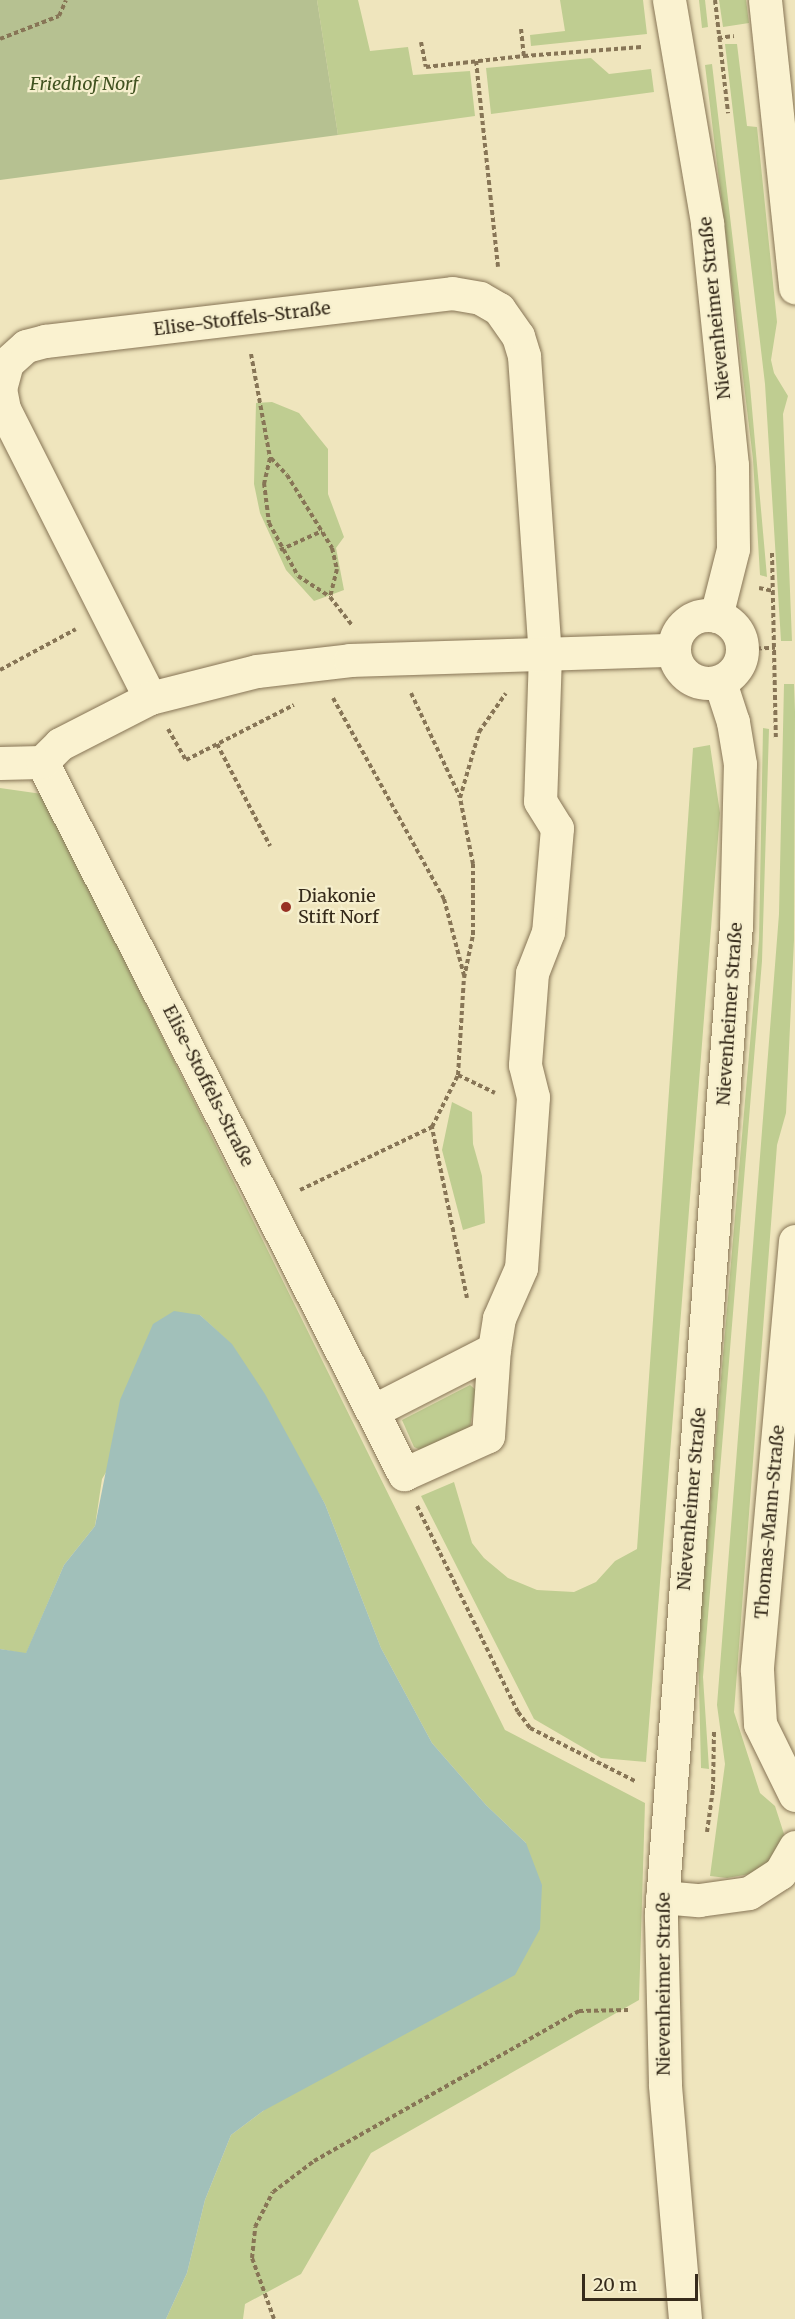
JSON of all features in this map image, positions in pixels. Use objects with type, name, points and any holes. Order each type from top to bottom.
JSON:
[{"type":"street","name":"Nievenheimer Straße","points":[[669,0],[706,223],[732,465],[733,549],[716,616]]},
{"type":"street","points":[[765,0],[784,70],[795,287]]},
{"type":"street","name":"Elise-Stoffels-Straße","points":[[150,698],[4,409],[0,389],[7,363],[26,346],[45,341],[247,320],[452,293],[480,298],[507,317]]},
{"type":"street","points":[[404,1474],[488,1436],[494,1349],[499,1318],[521,1268],[533,1097],[525,1065],[532,973],[548,932],[556,828],[540,801],[544,654],[524,356],[507,317]]},
{"type":"street","points":[[700,616],[716,616],[730,622],[742,649],[731,675],[720,682],[704,684],[689,678],[678,666],[673,650],[676,635],[686,622],[700,616]]},
{"type":"street","points":[[0,763],[42,762],[60,744],[150,698],[256,671],[380,659],[673,650]]},
{"type":"street","name":"Nievenheimer Straße","points":[[685,2319],[665,2085],[662,1897],[669,1785],[718,1197],[736,925],[740,764],[734,723],[720,682]]},
{"type":"street","name":"Elise-Stoffels-Straße","points":[[42,762],[404,1474]]},
{"type":"street","name":"Thomas-Mann-Straße","points":[[795,1241],[757,1670],[760,1724],[795,1795]]},
{"type":"street","points":[[373,1411],[494,1349]]},
{"type":"street","points":[[662,1897],[699,1900],[749,1893],[780,1873],[795,1847]]},
{"type":"path","points":[[0,39],[59,16],[66,0]]},
{"type":"path","points":[[521,28],[524,56]]},
{"type":"path","points":[[421,42],[426,67],[524,56],[675,44]]},
{"type":"path","points":[[476,62],[507,317]]},
{"type":"path","points":[[247,320],[270,458],[264,483],[269,523],[280,550],[298,576],[330,597],[380,659],[460,798],[474,892],[473,935],[464,978],[458,1075],[432,1127],[269,1205]]},
{"type":"path","points":[[270,458],[287,475],[322,531],[337,569],[330,597]]},
{"type":"path","points":[[280,550],[322,531]]},
{"type":"path","points":[[0,670],[108,612]]},
{"type":"path","points":[[742,649],[775,648]]},
{"type":"path","points":[[460,798],[473,746],[486,720],[544,654]]},
{"type":"path","points":[[341,691],[331,693],[412,847],[444,899],[464,978]]},
{"type":"path","points":[[150,698],[186,760],[301,702]]},
{"type":"path","points":[[217,744],[270,846]]},
{"type":"path","points":[[432,1127],[470,1316],[478,1334],[494,1349]]},
{"type":"path","points":[[404,1474],[513,1702],[530,1728],[630,1780],[669,1785]]},
{"type":"path","points":[[274,2319],[252,2258],[255,2227],[273,2192],[314,2161],[579,2011],[662,2009]]},
{"type":"green space","name":"Friedhof Norf","points":[[0,0],[317,0],[338,135],[0,180]]},
{"type":"green space","points":[[317,0],[358,0],[370,51],[408,47],[413,75],[470,71],[475,116],[338,135]]},
{"type":"green space","points":[[560,0],[643,0],[647,34],[531,46],[530,35],[565,31]]},
{"type":"green space","points":[[699,0],[705,0],[708,27],[702,28]]},
{"type":"green space","points":[[719,0],[746,0],[749,23],[723,27]]},
{"type":"green space","points":[[725,44],[737,44],[747,126],[757,127],[777,322],[771,360],[774,373],[788,396],[783,414],[792,641],[781,641],[765,384]]},
{"type":"green space","points":[[591,58],[609,74],[651,69],[654,92],[491,114],[486,68]]},
{"type":"green space","points":[[712,64],[750,386],[767,577],[760,575],[753,459],[705,65]]},
{"type":"green space","points":[[272,402],[299,413],[328,449],[328,494],[344,537],[336,548],[344,590],[314,601],[286,570],[260,513],[254,484],[256,403]]},
{"type":"green space","points":[[784,684],[794,684],[795,712],[794,940],[786,1113],[777,1145],[734,1712],[760,1793],[775,1806],[784,1834],[779,1851],[765,1865],[750,1874],[727,1878],[710,1876],[725,1764],[717,1705],[779,914]]},
{"type":"green space","points":[[763,728],[769,729],[762,961],[703,1677],[709,1769],[701,1768],[698,1645],[759,939]]},
{"type":"green space","points":[[710,745],[720,813],[646,1762],[601,1758],[534,1719],[421,1496],[454,1482],[472,1543],[484,1558],[508,1578],[537,1590],[574,1592],[596,1582],[615,1561],[637,1549],[693,748]]},
{"type":"green space","points":[[0,788],[42,794],[505,1730],[645,1803],[639,2000],[371,2153],[301,2274],[245,2304],[243,2319],[166,2319],[187,2273],[205,2200],[231,2135],[263,2111],[526,1843],[486,1805],[432,1743],[381,1648],[325,1504],[232,1345],[200,1315],[102,1479],[95,1526],[64,1565],[26,1654],[0,1649]]},
{"type":"green space","points":[[452,1102],[472,1112],[473,1144],[482,1176],[485,1223],[463,1230],[442,1150]]},
{"type":"green space","points":[[470,1385],[476,1390],[470,1428],[423,1451],[414,1447],[402,1420]]},
{"type":"water","points":[[174,1311],[200,1315],[232,1344],[265,1394],[325,1504],[381,1648],[432,1743],[486,1805],[526,1843],[542,1885],[540,1929],[515,1975],[263,2111],[231,2135],[205,2200],[187,2273],[166,2319],[0,2319],[0,1649],[26,1653],[64,1565],[95,1526],[120,1400],[153,1324]]},
{"type":"place","name":"Diakonie Stift Norf","points":[[286,907]]}]
